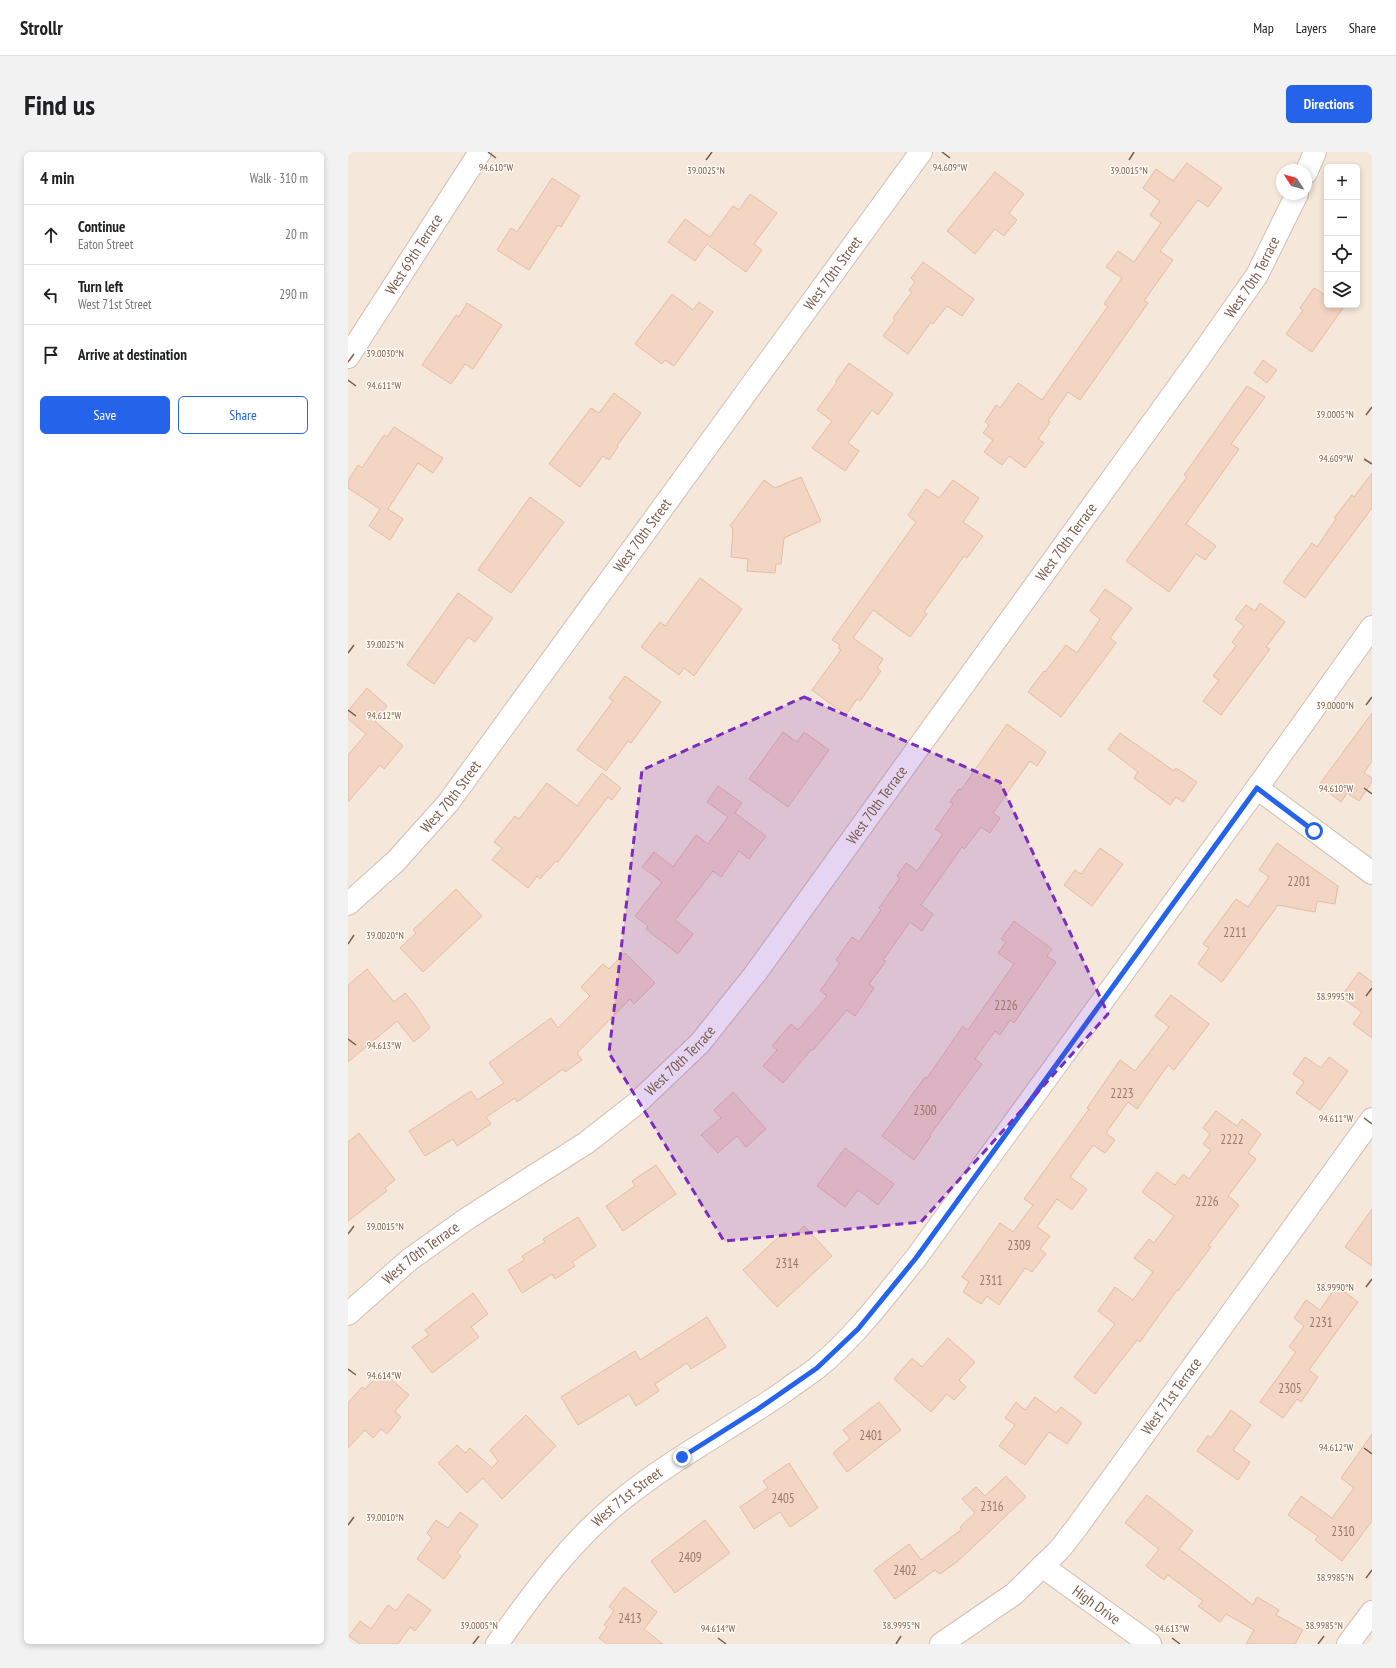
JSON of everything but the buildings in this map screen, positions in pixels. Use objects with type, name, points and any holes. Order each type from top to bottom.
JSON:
[{"type":"street","name":"West 69th Terrace","points":[[348,357],[480,152]]},
{"type":"street","name":"West 70th Street","points":[[348,904],[396,861],[448,804],[921,152]]},
{"type":"street","points":[[1310,164],[1315,152]]},
{"type":"street","name":"West 70th Terrace","points":[[348,1314],[408,1260],[468,1218],[586,1143],[637,1103],[700,1043],[760,968],[1197,361],[1257,275],[1294,200]]},
{"type":"street","name":"West 71st Street","points":[[497,1644],[537,1589],[576,1541],[618,1502],[817,1368],[858,1329],[916,1258],[1372,627]]},
{"type":"street","points":[[1257,788],[1372,873]]},
{"type":"street","name":"West 71st Terrace","points":[[941,1644],[1014,1594],[1060,1549],[1077,1528],[1372,1120]]},
{"type":"street","name":"High Drive","points":[[1042,1566],[1150,1644]]},
{"type":"street","points":[[1348,1644],[1372,1612]]},
{"type":"highlighted area","points":[[804,697],[1000,782],[1108,1014],[921,1222],[724,1241],[609,1053],[642,770]]},
{"type":"shaded area","points":[[348,152],[1372,152],[1372,1644],[348,1644]]},
{"type":"route","points":[[682,1457],[758,1409],[817,1368],[858,1329],[886,1297],[916,1258],[1209,852],[1257,788],[1314,831]]}]
